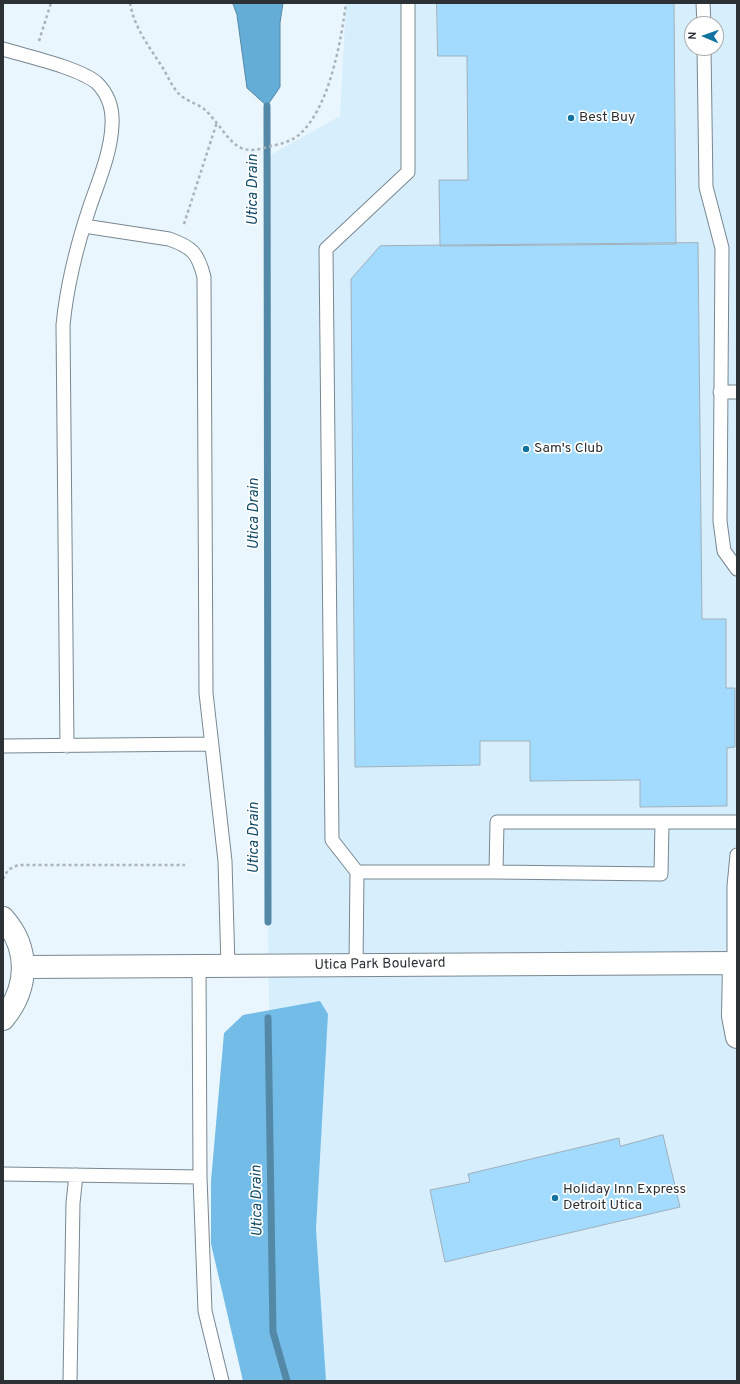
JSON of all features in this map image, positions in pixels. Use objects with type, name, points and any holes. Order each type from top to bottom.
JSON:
[{"type":"street","points":[[3,918],[17,938],[22,952],[24,967],[18,996],[11,1010],[3,1019]]},
{"type":"street","name":"Utica Park Boulevard","points":[[24,967],[735,963]]},
{"type":"street","points":[[735,963],[733,1016],[737,1037]]},
{"type":"lane","points":[[356,965],[357,872],[332,840],[326,249],[408,172],[408,3]]},
{"type":"lane","points":[[703,3],[704,16]]},
{"type":"lane","points":[[3,49],[87,76],[100,87],[109,102],[112,113],[111,138],[70,276],[63,324],[67,746]]},
{"type":"lane","points":[[704,56],[706,187],[722,248],[720,521],[724,550],[737,569]]},
{"type":"lane","points":[[84,226],[168,239],[179,243],[197,255],[201,265],[204,285],[206,693],[210,744],[225,861],[228,967]]},
{"type":"lane","points":[[720,392],[737,392]]},
{"type":"lane","points":[[3,746],[210,744]]},
{"type":"lane","points":[[496,872],[497,822],[737,822]]},
{"type":"lane","points":[[357,872],[661,874],[662,822]]},
{"type":"lane","points":[[735,963],[737,861]]},
{"type":"lane","points":[[200,967],[200,1177],[206,1311],[222,1381]]},
{"type":"lane","points":[[3,1174],[200,1177]]},
{"type":"lane","points":[[70,1381],[73,1203],[76,1174]]},
{"type":"path","points":[[38,44],[51,3]]},
{"type":"path","points":[[130,3],[138,28],[178,93],[197,104],[217,122],[234,143],[248,150],[255,150],[283,143],[300,133],[316,111],[334,68],[339,49],[346,3]]},
{"type":"path","points":[[183,227],[217,122]]},
{"type":"path","points":[[3,879],[8,870],[18,865],[185,865]]},
{"type":"shaded area","points":[[233,3],[283,3],[280,23],[280,87],[267,106],[247,88],[237,15]]},
{"type":"shaded area","points":[[346,3],[737,3],[737,1381],[287,1381],[273,1332],[268,922],[267,157],[340,116]]},
{"type":"shaded area","points":[[320,1001],[328,1014],[316,1229],[326,1381],[243,1381],[211,1244],[211,1181],[224,1033],[243,1015]]},
{"type":"building","name":"Best Buy","points":[[437,3],[674,3],[676,244],[440,246],[439,180],[468,180],[467,56],[438,56]]},
{"type":"building","name":"Sam's Club","points":[[698,243],[702,619],[726,619],[726,688],[735,688],[735,747],[727,748],[727,806],[640,807],[640,780],[530,781],[530,741],[480,741],[480,765],[355,767],[351,279],[380,246]]},
{"type":"building","name":"Holiday Inn Express Detroit Utica","points":[[663,1135],[680,1207],[445,1262],[430,1190],[470,1182],[468,1174],[619,1138],[620,1146]]},
{"type":"waterway","name":"Utica Drain","points":[[267,106],[268,922]]},
{"type":"waterway","name":"Utica Drain","points":[[268,1018],[273,1332],[287,1381]]},
{"type":"place","name":"Best Buy","points":[[571,118]]},
{"type":"place","name":"Sam's Club","points":[[526,449]]},
{"type":"place","name":"Holiday Inn Express Detroit Utica","points":[[555,1198]]}]
